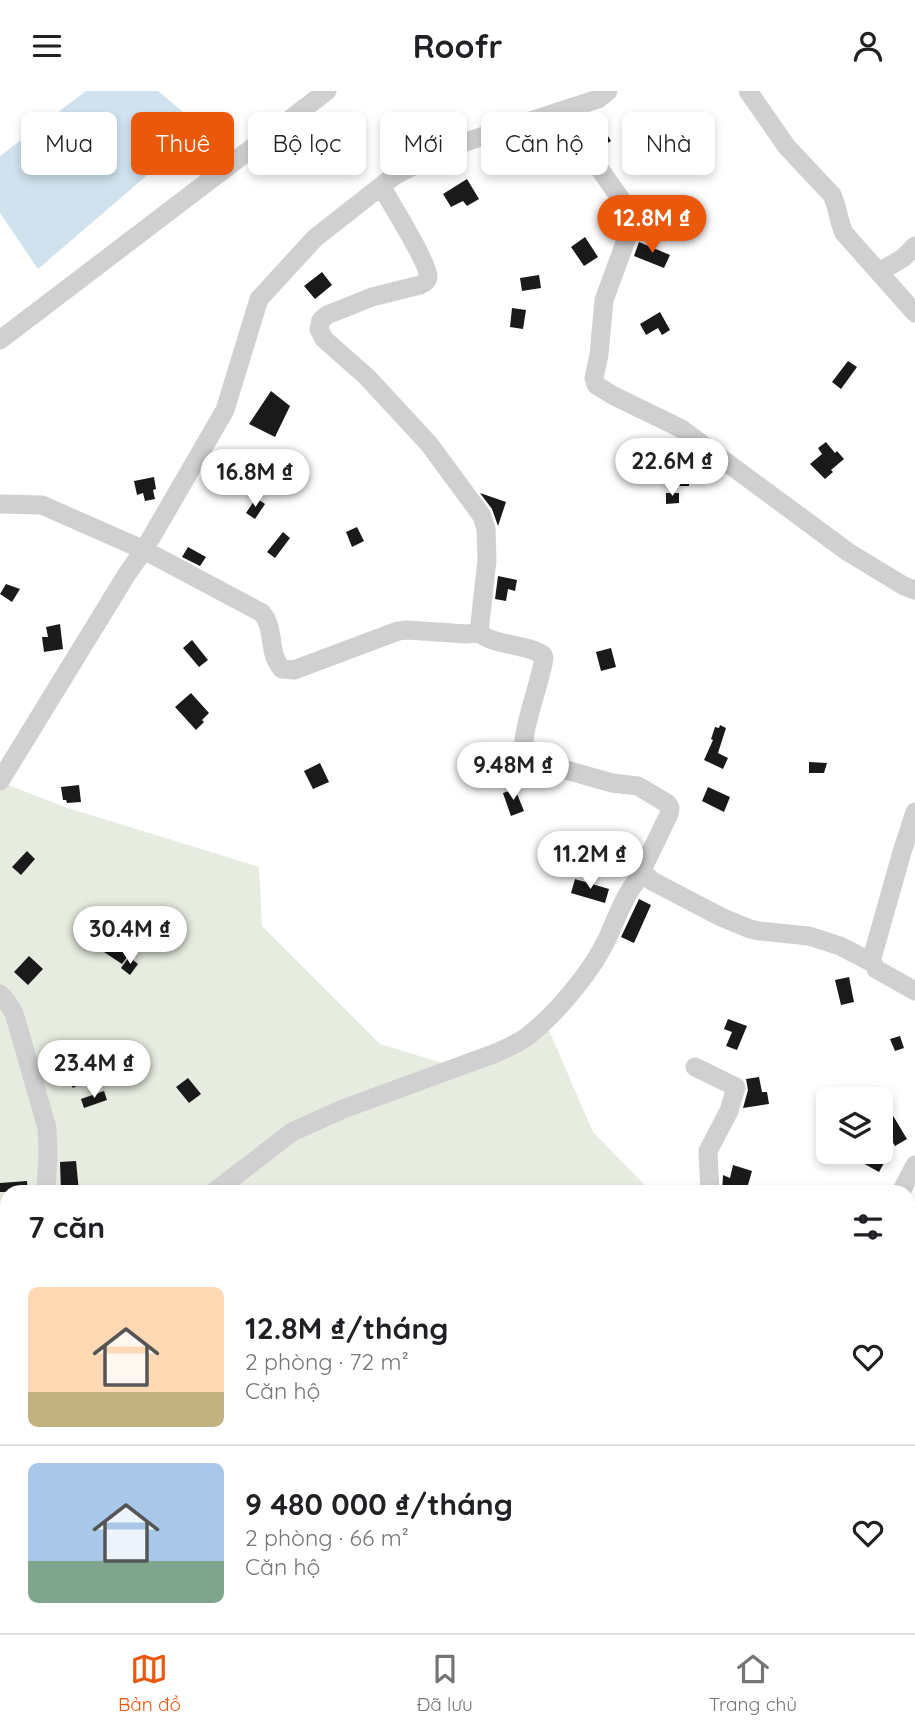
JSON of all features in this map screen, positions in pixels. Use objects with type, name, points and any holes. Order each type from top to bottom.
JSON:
[{"type":"street","points":[[0,340],[327,91]]},
{"type":"street","points":[[0,781],[144,550],[225,410],[259,299],[315,238],[394,176],[447,148],[598,99],[607,91]]},
{"type":"street","points":[[748,91],[786,147],[832,195],[844,233],[915,313]]},
{"type":"street","points":[[563,111],[578,138],[632,217],[631,232],[604,300],[594,379],[596,385],[680,428],[848,552],[915,590]]},
{"type":"street","points":[[223,1185],[304,1125],[496,1053],[529,1035],[547,1019],[593,965],[630,889],[644,873],[644,866],[670,808],[668,804],[638,786],[612,783],[524,756],[526,731],[543,666],[543,655],[532,649],[480,635],[487,560],[486,529],[482,516],[429,444],[368,377],[324,339],[319,329],[318,324],[327,315],[372,297],[421,285],[426,281],[426,268],[381,187]]},
{"type":"street","points":[[879,272],[903,258],[915,246]]},
{"type":"street","points":[[0,504],[42,505],[144,550],[262,614],[270,627],[276,663],[282,669],[294,670],[398,631],[467,634],[479,632]]},
{"type":"street","points":[[915,813],[872,958],[876,969],[882,974],[915,991]]},
{"type":"street","points":[[644,873],[653,881],[694,903],[750,929],[820,939],[873,963]]},
{"type":"street","points":[[0,994],[14,1013],[45,1115],[48,1140],[46,1185]]},
{"type":"street","points":[[695,1067],[736,1087],[729,1111],[708,1151],[709,1185]]},
{"type":"street","points":[[905,1185],[915,1165]]},
{"type":"shaded area","points":[[0,782],[68,808],[259,867],[262,926],[380,1044],[472,1072],[541,1012],[593,1132],[645,1185],[0,1185]]},
{"type":"water","points":[[86,91],[158,91],[183,112],[131,112],[131,175],[147,175],[38,269],[0,213],[0,156],[21,140],[21,175],[117,175],[117,112],[58,112]]},
{"type":"building","points":[[467,179],[479,199],[467,206],[463,201],[451,207],[443,194]]},
{"type":"building","points":[[585,237],[598,257],[584,266],[571,247]]},
{"type":"building","points":[[639,242],[670,255],[664,268],[634,256]]},
{"type":"building","points":[[322,272],[332,285],[315,299],[304,286]]},
{"type":"building","points":[[539,275],[541,288],[522,291],[520,278]]},
{"type":"building","points":[[512,308],[526,310],[523,329],[510,327]]},
{"type":"building","points":[[660,312],[670,330],[662,335],[658,328],[646,335],[640,324]]},
{"type":"building","points":[[848,361],[857,367],[841,389],[832,382]]},
{"type":"building","points":[[271,391],[290,406],[275,437],[249,424]]},
{"type":"building","points":[[826,442],[844,459],[825,479],[810,464],[822,454],[818,448]]},
{"type":"building","points":[[241,449],[252,459],[246,466],[235,456]]},
{"type":"building","points":[[677,473],[689,474],[689,486],[676,486]]},
{"type":"building","points":[[154,477],[155,499],[145,501],[143,493],[137,495],[134,481]]},
{"type":"building","points":[[480,493],[506,502],[498,526],[492,509]]},
{"type":"building","points":[[666,493],[679,493],[679,503],[666,504]]},
{"type":"building","points":[[256,498],[265,504],[255,519],[246,513]]},
{"type":"building","points":[[357,527],[364,541],[352,547],[346,532]]},
{"type":"building","points":[[283,532],[290,538],[275,558],[267,552]]},
{"type":"building","points":[[188,547],[206,557],[200,566],[182,557]]},
{"type":"building","points":[[498,576],[517,580],[515,591],[508,589],[506,601],[495,599]]},
{"type":"building","points":[[6,584],[20,589],[12,602],[0,594]]},
{"type":"building","points":[[60,624],[63,649],[44,652],[42,637],[48,637],[46,627]]},
{"type":"building","points":[[192,640],[208,660],[199,667],[183,648]]},
{"type":"building","points":[[611,648],[616,667],[601,671],[596,652]]},
{"type":"building","points":[[191,693],[209,713],[196,730],[175,707]]},
{"type":"building","points":[[720,725],[726,728],[718,753],[728,758],[723,769],[704,760],[713,740],[711,739],[715,727],[719,728]]},
{"type":"building","points":[[809,762],[827,763],[824,773],[809,773]]},
{"type":"building","points":[[320,763],[329,782],[313,789],[304,771]]},
{"type":"building","points":[[79,785],[81,802],[67,803],[63,800],[61,787]]},
{"type":"building","points":[[708,787],[730,797],[724,812],[702,801]]},
{"type":"building","points":[[515,789],[524,811],[511,816],[503,793]]},
{"type":"building","points":[[27,851],[35,859],[21,875],[12,867]]},
{"type":"building","points":[[575,879],[609,889],[605,903],[571,893]]},
{"type":"building","points":[[639,899],[651,905],[634,943],[621,937]]},
{"type":"building","points":[[111,941],[130,953],[122,964],[104,952]]},
{"type":"building","points":[[29,956],[43,969],[28,985],[14,972]]},
{"type":"building","points":[[129,957],[138,964],[130,975],[121,968]]},
{"type":"building","points":[[849,977],[854,1002],[841,1005],[835,980]]},
{"type":"building","points":[[728,1019],[747,1026],[737,1050],[726,1046],[732,1032],[724,1029]]},
{"type":"building","points":[[900,1036],[904,1048],[895,1051],[890,1039]]},
{"type":"building","points":[[95,1058],[103,1071],[73,1088],[66,1076]]},
{"type":"building","points":[[759,1077],[762,1092],[767,1092],[769,1104],[743,1108],[748,1090],[746,1079]]},
{"type":"building","points":[[188,1078],[201,1094],[189,1103],[176,1087]]},
{"type":"building","points":[[104,1091],[107,1100],[84,1108],[81,1099]]},
{"type":"building","points":[[893,1116],[907,1139],[895,1146],[893,1143]]},
{"type":"building","points":[[76,1161],[78,1185],[61,1185],[60,1162]]},
{"type":"building","points":[[865,1164],[883,1164],[879,1172]]},
{"type":"building","points":[[733,1165],[752,1171],[748,1185],[722,1185],[723,1175],[730,1178]]},
{"type":"building","points":[[27,1181],[27,1185],[0,1185]]}]
